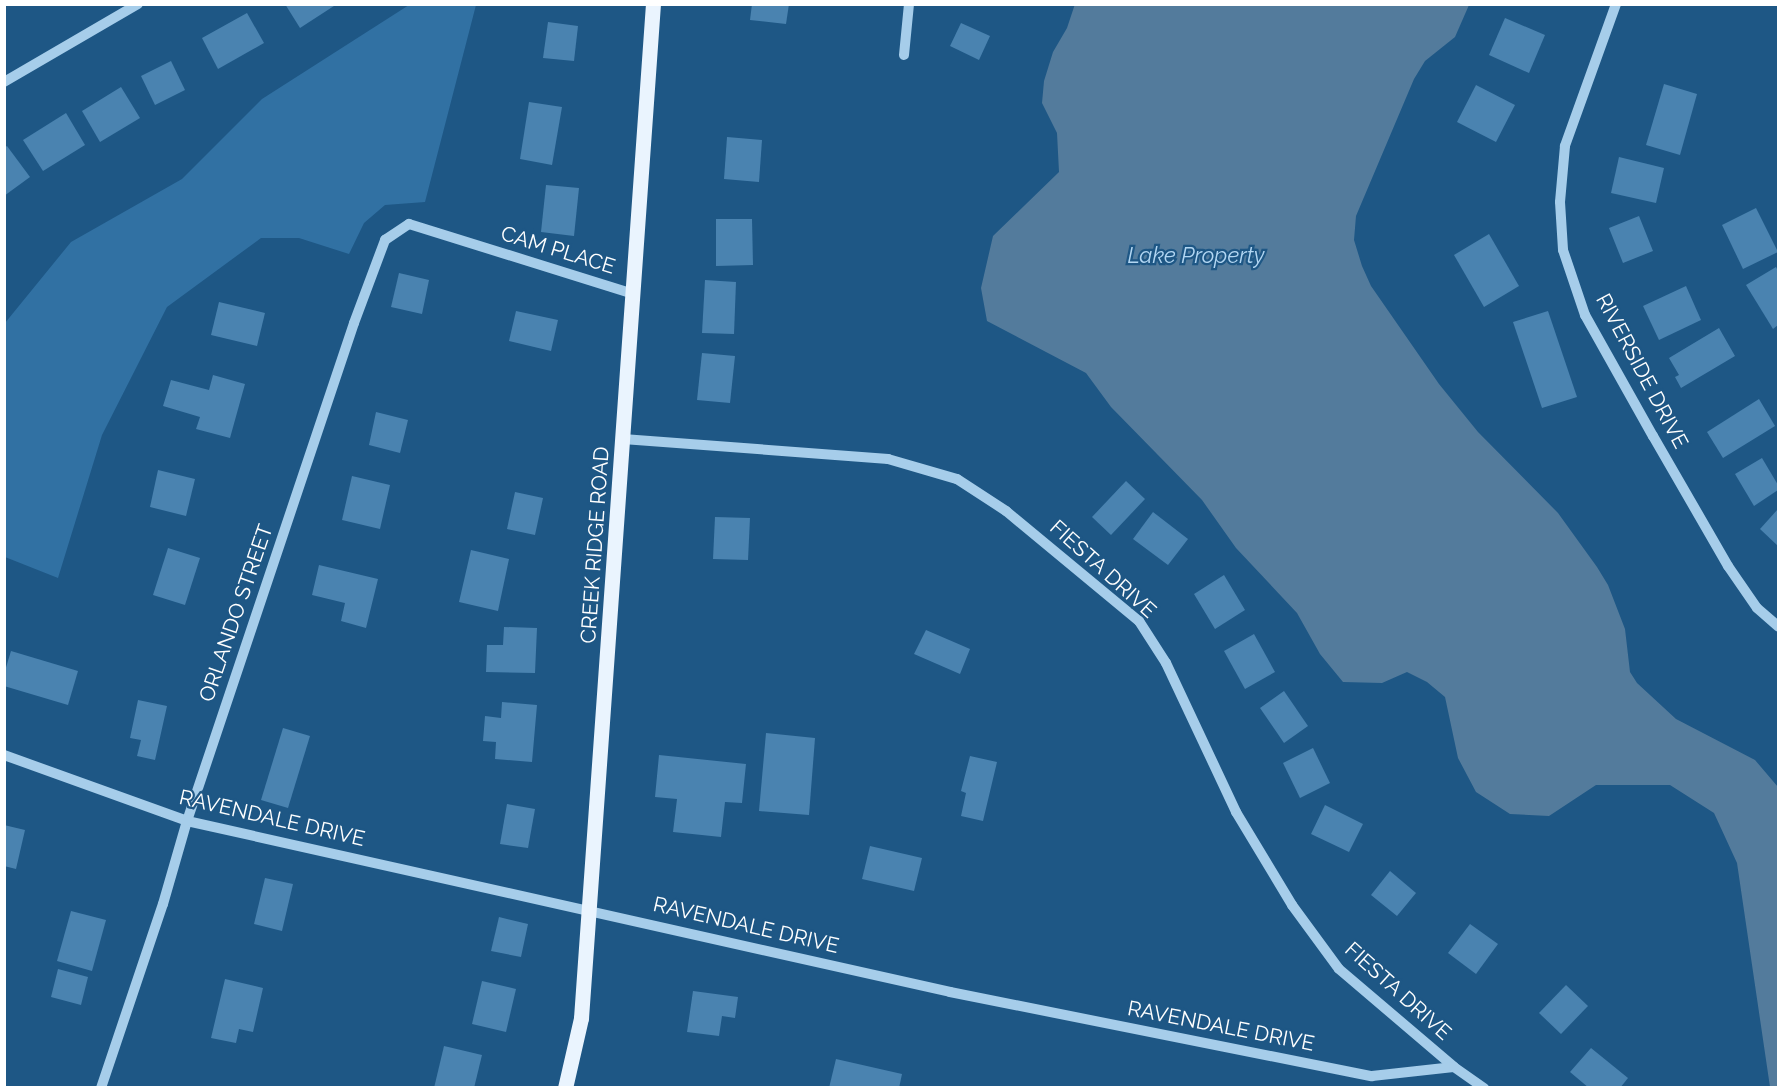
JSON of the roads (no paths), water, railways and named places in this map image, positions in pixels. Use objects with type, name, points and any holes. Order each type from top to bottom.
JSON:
[{"type":"main road","name":"CREEK RIDGE ROAD","points":[[565,1088],[581,1018],[590,910],[634,294],[652,4]]},
{"type":"street","points":[[4,82],[138,4]]},
{"type":"street","points":[[904,55],[909,4]]},
{"type":"street","name":"RIVERSIDE DRIVE","points":[[1616,4],[1565,146],[1560,202],[1563,250],[1585,315],[1728,566],[1757,608],[1779,626]]},
{"type":"street","name":"ORLANDO STREET","points":[[101,1088],[163,904],[187,821],[354,323],[385,240],[408,224],[470,244]]},
{"type":"street","name":"CAM PLACE","points":[[470,244],[634,294]]},
{"type":"street","name":"FIESTA DRIVE","points":[[624,439],[888,459],[957,479],[1006,511],[1139,621],[1166,663],[1236,812],[1292,904],[1339,969],[1454,1067]]},
{"type":"street","name":"RAVENDALE DRIVE","points":[[4,755],[187,821],[950,992],[1372,1076],[1454,1067]]},
{"type":"street","points":[[1454,1067],[1484,1088]]},
{"type":"water","name":"Lake Property","points":[[1075,4],[1469,5],[1455,37],[1425,61],[1414,79],[1356,216],[1354,240],[1371,286],[1439,384],[1478,432],[1558,513],[1597,567],[1608,585],[1625,629],[1630,672],[1637,683],[1676,719],[1755,760],[1778,787],[1778,1087],[1770,1087],[1737,863],[1714,813],[1670,785],[1596,785],[1549,816],[1510,814],[1476,792],[1458,758],[1445,697],[1427,682],[1407,672],[1382,683],[1343,682],[1320,654],[1297,613],[1236,548],[1202,500],[1111,407],[1086,373],[987,321],[981,288],[993,236],[1059,172],[1057,133],[1042,103],[1044,81],[1053,52],[1067,28]]}]
